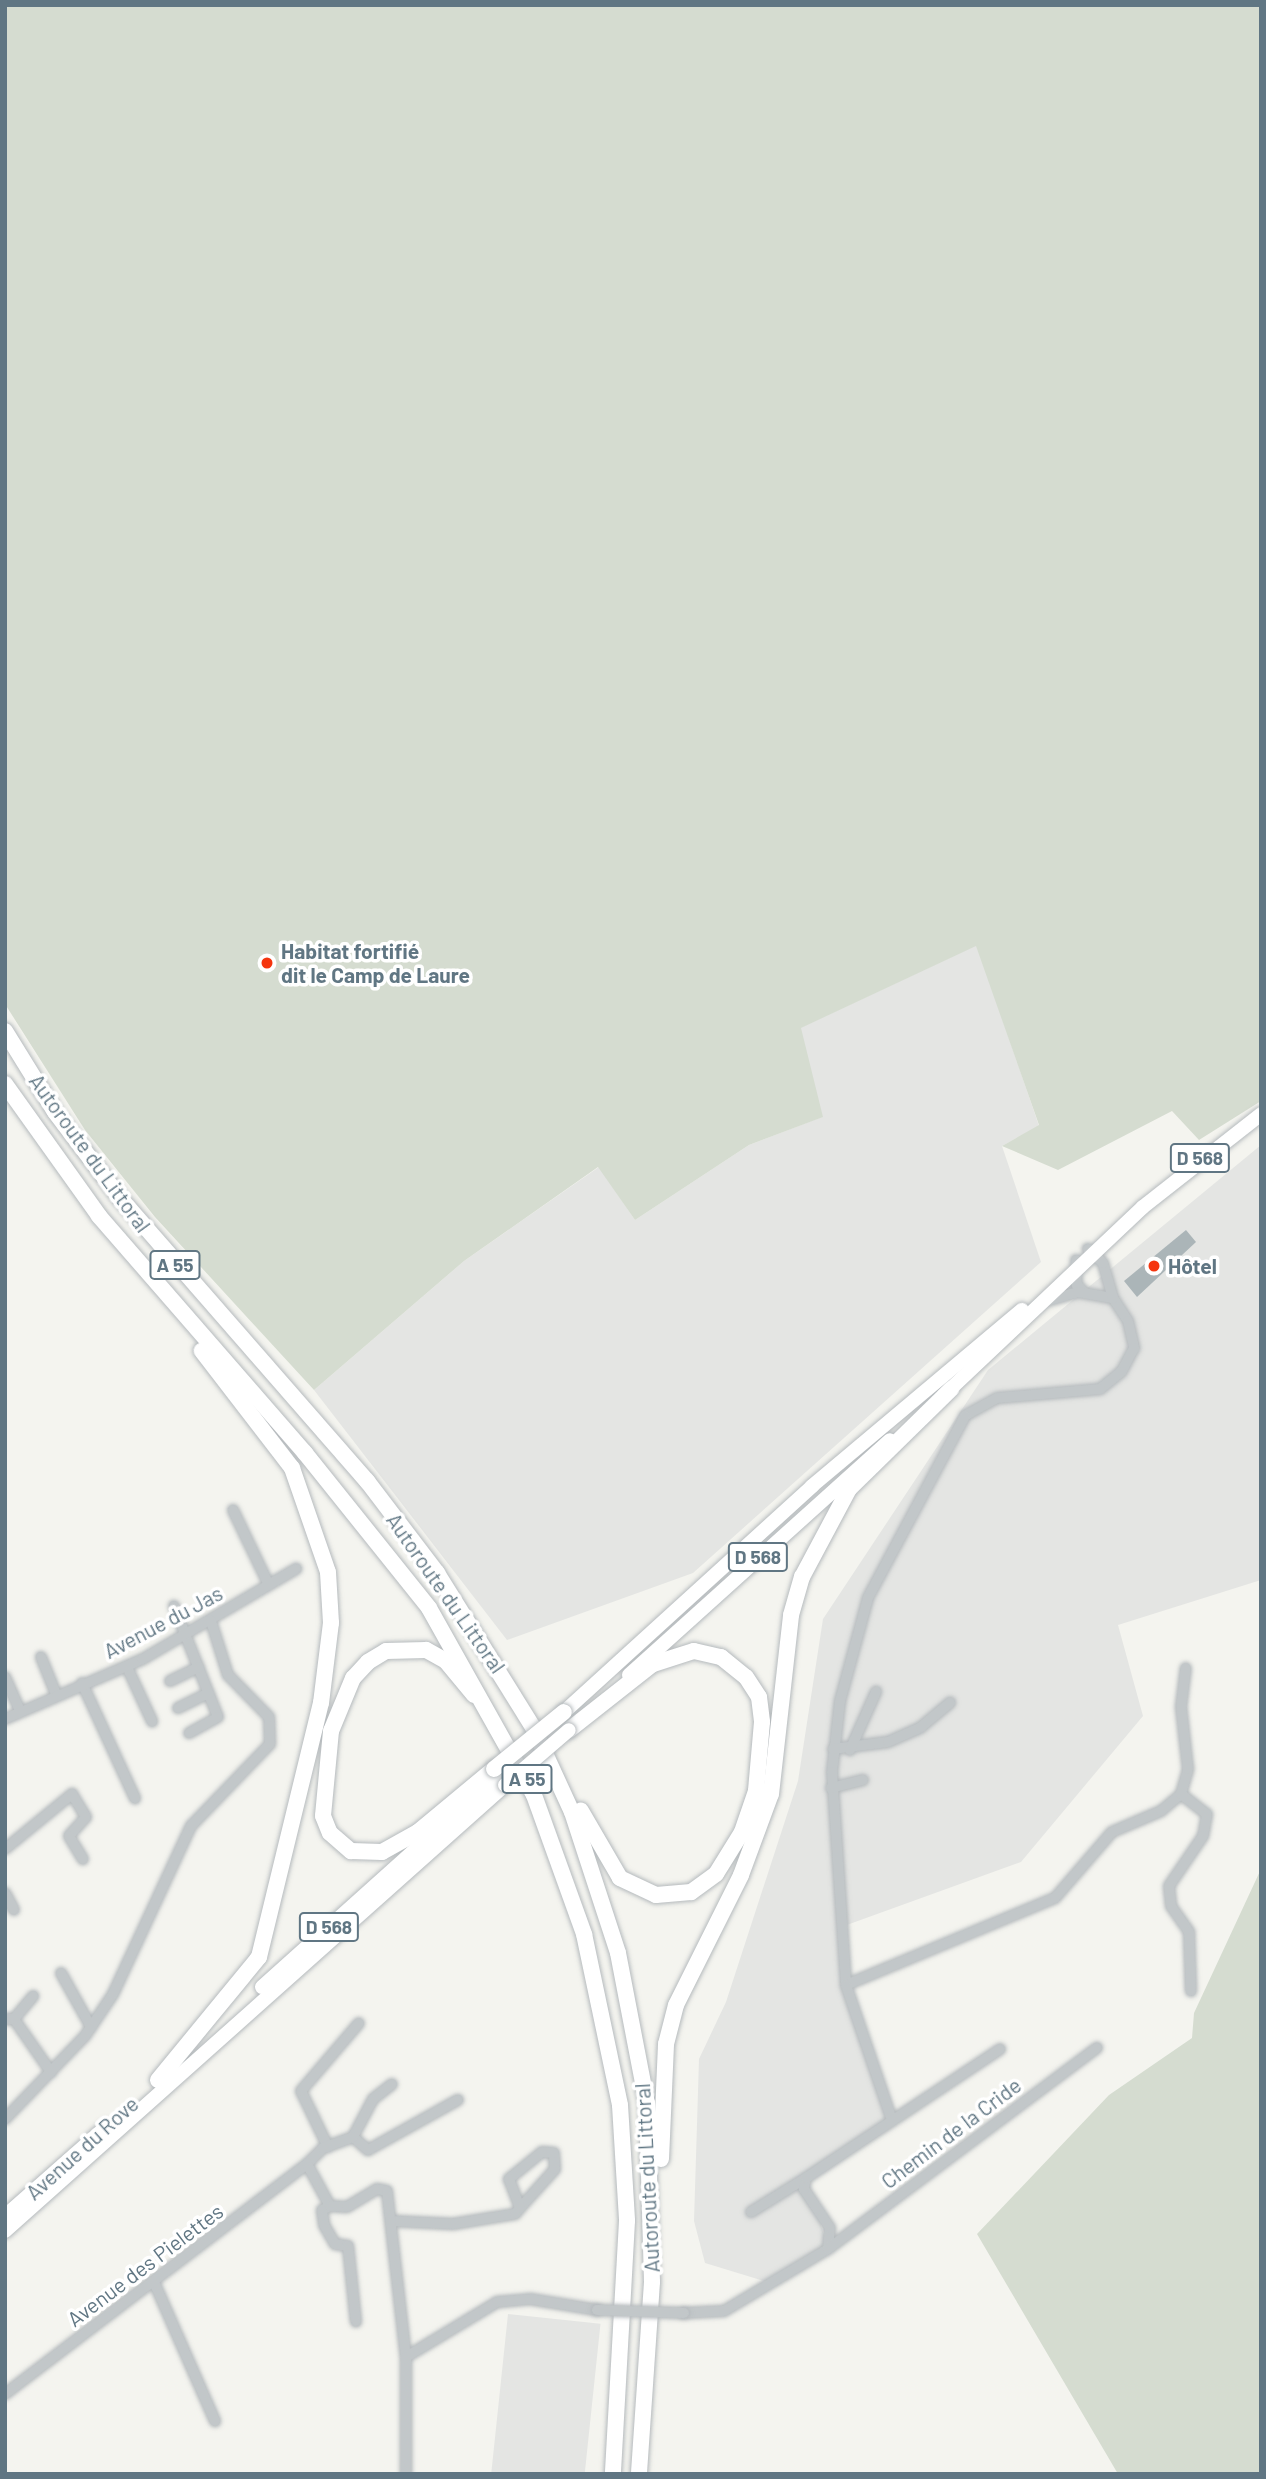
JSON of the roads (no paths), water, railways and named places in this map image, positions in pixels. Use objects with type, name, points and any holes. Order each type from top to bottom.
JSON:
[{"type":"highway","name":"Autoroute du Littoral","points":[[5,1031],[55,1112],[120,1198],[367,1481],[492,1653],[539,1739],[602,1892],[647,2103],[652,2282],[640,2474]]},
{"type":"highway","name":"Autoroute du Littoral","points":[[5,1084],[99,1216],[376,1537],[468,1666],[534,1795],[563,1868],[599,1992],[620,2105],[627,2221],[613,2474]]},
{"type":"highway","points":[[99,1216],[292,1468],[328,1572],[331,1623],[321,1703],[269,1930],[243,1983],[158,2080]]},
{"type":"highway","points":[[640,2474],[660,2284],[661,2077],[676,2005],[741,1875],[771,1794],[791,1615],[818,1538],[864,1471],[951,1388]]},
{"type":"highway","points":[[367,1481],[499,1652],[620,1878],[645,1892],[679,1895],[716,1874],[742,1832],[762,1752],[759,1697],[733,1663],[694,1651],[664,1658],[569,1730]]},
{"type":"highway","points":[[567,1709],[500,1776],[418,1832],[382,1852],[351,1851],[330,1833],[323,1816],[331,1731],[353,1678],[386,1651],[406,1647],[446,1661],[482,1709],[524,1785],[599,1992]]},
{"type":"main road","name":"D 568","points":[[567,1709],[812,1486],[1143,1207],[1261,1114]]},
{"type":"main road","name":"D 568","points":[[158,2080],[500,1776],[569,1730],[951,1388],[1042,1304],[1075,1266]]},
{"type":"main road","name":"D 568","points":[[5,2231],[500,1776]]},
{"type":"main road","name":"Avenue du Rove","points":[[5,2216],[158,2080]]},
{"type":"street","points":[[892,2120],[846,1985],[831,1787],[833,1749],[868,1598],[952,1431],[997,1398],[1100,1389],[1121,1372],[1134,1348],[1128,1321],[1113,1298],[1092,1250]]},
{"type":"street","points":[[1075,1266],[1086,1293]]},
{"type":"street","points":[[1042,1304],[1086,1293],[1113,1298]]},
{"type":"street","points":[[233,1510],[268,1585]]},
{"type":"street","name":"Avenue du Jas","points":[[5,1719],[55,1692],[127,1667],[211,1621],[296,1569]]},
{"type":"street","points":[[174,1606],[188,1634],[218,1717],[189,1733]]},
{"type":"street","points":[[5,2119],[91,2027],[113,1994],[191,1826],[270,1744],[269,1717],[228,1675],[211,1621]]},
{"type":"street","points":[[41,1657],[55,1692]]},
{"type":"street","points":[[127,1667],[152,1721]]},
{"type":"street","points":[[170,1681],[199,1667]]},
{"type":"street","points":[[846,1985],[1055,1898],[1112,1832],[1161,1811],[1181,1794],[1188,1769],[1181,1707],[1186,1668]]},
{"type":"street","points":[[5,1676],[20,1710]]},
{"type":"street","points":[[82,1683],[135,1798]]},
{"type":"street","points":[[850,1750],[876,1692]]},
{"type":"street","points":[[178,1708],[209,1693]]},
{"type":"street","points":[[833,1749],[850,1750],[921,1727],[950,1703]]},
{"type":"street","points":[[831,1787],[863,1780]]},
{"type":"street","points":[[5,1849],[72,1794],[86,1816],[69,1836],[83,1859]]},
{"type":"street","points":[[1181,1794],[1207,1814],[1203,1836],[1169,1886],[1171,1906],[1189,1932],[1191,1991]]},
{"type":"street","points":[[5,1894],[14,1910]]},
{"type":"street","points":[[61,1973],[91,2027]]},
{"type":"street","points":[[33,1996],[10,2019],[51,2072]]},
{"type":"street","points":[[328,2147],[301,2091],[359,2022]]},
{"type":"street","name":"Chemin de la Cride","points":[[406,2357],[497,2302],[530,2299],[597,2310],[684,2313],[724,2311],[828,2249],[1097,2048]]},
{"type":"street","name":"Chemin de la Cride","points":[[751,2212],[1000,2049]]},
{"type":"street","points":[[392,2084],[373,2099],[353,2137],[368,2150],[458,2100]]},
{"type":"street","name":"Avenue des Pielettes","points":[[5,2394],[154,2283],[328,2147],[353,2137]]},
{"type":"street","points":[[391,2221],[453,2224],[520,2208],[555,2169],[554,2153],[542,2152],[509,2179],[520,2208]]},
{"type":"street","points":[[307,2164],[330,2206]]},
{"type":"street","points":[[806,2178],[804,2189],[830,2228],[828,2249]]},
{"type":"street","points":[[356,2322],[348,2246],[335,2244],[324,2225],[322,2210],[330,2206],[347,2207],[377,2189],[387,2191],[406,2357],[406,2474]]},
{"type":"street","points":[[154,2283],[215,2421]]},
{"type":"place","name":"Habitat fortifié dit le Camp de Laure","points":[[267,963]]},
{"type":"place","name":"Hôtel","points":[[1154,1266]]}]
